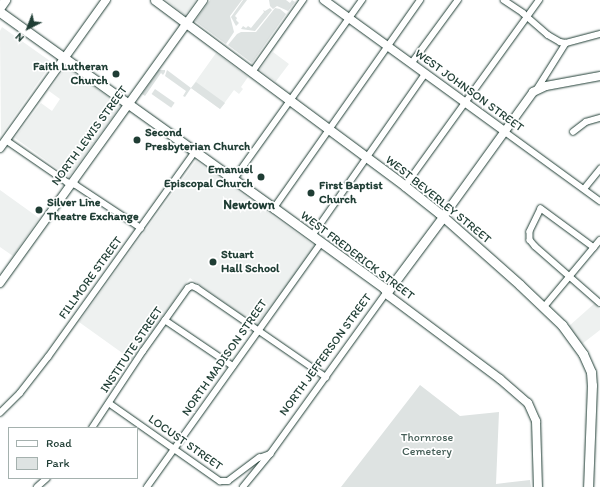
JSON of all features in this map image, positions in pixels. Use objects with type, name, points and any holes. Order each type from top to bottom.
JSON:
[{"type":"main road","points":[[0,7],[5,0]]},
{"type":"main road","name":"WEST BEVERLEY STREET","points":[[155,0],[253,71],[405,186],[443,217],[544,307],[575,342],[583,354],[591,372],[592,385],[588,487]]},
{"type":"main road","name":"WEST FREDERICK STREET","points":[[0,12],[4,20],[65,58],[274,208],[384,288],[387,292]]},
{"type":"main road","name":"NORTH JEFFERSON STREET","points":[[387,292],[443,217]]},
{"type":"street","points":[[0,148],[106,0]]},
{"type":"street","name":"NORTH LEWIS STREET","points":[[0,283],[203,0]]},
{"type":"street","points":[[253,71],[303,0]]},
{"type":"street","name":"WEST JOHNSON STREET","points":[[324,0],[600,201]]},
{"type":"street","points":[[234,180],[362,0]]},
{"type":"street","points":[[274,208],[420,0]]},
{"type":"street","points":[[412,64],[458,0]]},
{"type":"street","points":[[504,0],[550,37],[566,44],[600,34]]},
{"type":"street","points":[[405,186],[539,0]]},
{"type":"street","points":[[443,217],[528,97],[537,89],[566,44]]},
{"type":"street","points":[[312,236],[425,74]]},
{"type":"street","points":[[537,89],[600,76]]},
{"type":"street","points":[[573,132],[586,122],[600,118]]},
{"type":"street","points":[[6,140],[71,184],[141,228]]},
{"type":"street","name":"FILLMORE STREET","points":[[0,413],[20,393],[48,357],[195,152]]},
{"type":"street","points":[[584,189],[600,169]]},
{"type":"street","points":[[594,248],[542,209],[530,232],[530,240],[600,303]]},
{"type":"street","points":[[544,307],[600,240]]},
{"type":"street","name":"NORTH MADISON STREET","points":[[147,487],[321,243]]},
{"type":"street","name":"INSTITUTE STREET","points":[[93,427],[188,288],[192,286],[197,288],[258,331]]},
{"type":"street","name":"NORTH JEFFERSON STREET","points":[[243,487],[270,454],[387,292]]},
{"type":"street","name":"WEST FREDERICK STREET","points":[[387,292],[389,296],[500,379],[528,403],[536,421],[538,487]]},
{"type":"street","points":[[165,320],[233,366]]},
{"type":"street","points":[[258,331],[326,377]]},
{"type":"street","name":"LOCUST STREET","points":[[109,403],[214,478],[224,482],[259,458],[270,454]]},
{"type":"street","points":[[37,487],[47,479]]},
{"type":"shaded area","points":[[166,0],[196,0],[185,15]]},
{"type":"shaded area","points":[[2,27],[50,61],[51,64],[1,135],[0,31]]},
{"type":"shaded area","points":[[273,52],[289,64],[276,82],[260,70]]},
{"type":"shaded area","points":[[216,53],[248,77],[241,87],[243,89],[239,94],[234,90],[220,109],[191,88]]},
{"type":"shaded area","points":[[66,67],[121,106],[69,177],[15,138],[41,103],[52,111],[60,99],[49,91]]},
{"type":"shaded area","name":"Stuart Hall School","points":[[196,161],[315,246],[257,326],[190,278],[132,360],[79,322]]},
{"type":"shaded area","points":[[0,190],[39,218],[13,256],[0,247]]},
{"type":"shaded area","points":[[595,303],[600,309],[600,330],[582,344],[569,326]]},
{"type":"green space","points":[[210,0],[242,0],[230,16],[234,32],[226,44],[195,21]]},
{"type":"green space","points":[[243,0],[247,0],[235,16],[239,23],[236,26],[231,17]]},
{"type":"green space","points":[[269,0],[286,0],[290,3],[292,0],[295,2],[288,11],[277,6],[273,9],[270,6]]},
{"type":"green space","points":[[270,8],[272,10],[255,31],[241,29],[243,26],[246,28],[248,26],[251,28],[264,12],[263,10],[265,11]]},
{"type":"green space","points":[[275,8],[280,9],[286,14],[252,63],[228,45],[237,34],[241,32],[256,32]]},
{"type":"green space","points":[[159,70],[165,70],[165,72],[163,75],[161,73],[145,96],[142,94]]},
{"type":"green space","points":[[167,70],[191,88],[185,97],[183,96],[186,91],[165,76]]},
{"type":"green space","points":[[196,82],[225,103],[220,109],[191,88]]},
{"type":"green space","points":[[155,89],[175,103],[171,108],[152,94]]},
{"type":"green space","name":"Thornrose Cemetery","points":[[420,385],[460,416],[499,412],[496,484],[530,480],[531,487],[341,487]]},
{"type":"place","name":"Faith Lutheran Church","points":[[116,74]]},
{"type":"place","name":"Second Presbyterian Church","points":[[137,140]]},
{"type":"place","name":"Emanuel Episcopal Church","points":[[261,177]]},
{"type":"place","name":"First Baptist Church","points":[[311,193]]},
{"type":"place","name":"Silver Line Theatre Exchange","points":[[39,210]]},
{"type":"place","name":"Stuart Hall School","points":[[213,262]]},
{"type":"district","name":"Newtown","points":[[249,205]]}]
